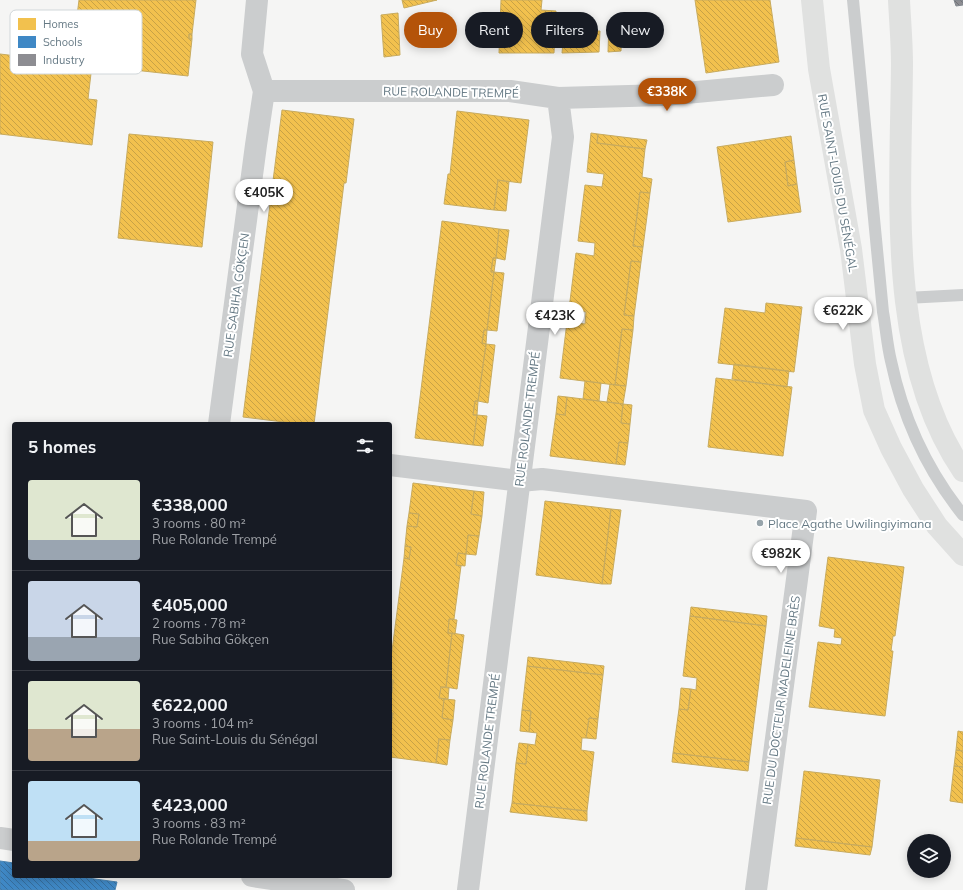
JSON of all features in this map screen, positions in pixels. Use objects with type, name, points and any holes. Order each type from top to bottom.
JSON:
[{"type":"street","name":"RUE SABIHA GÖKÇEN","points":[[219,422],[264,91],[252,54],[257,0]]},
{"type":"street","name":"RUE SAINT-LOUIS DU SÉNÉGAL","points":[[812,0],[818,69],[851,249],[865,364],[874,410],[891,448],[913,489],[937,526],[963,555]]},
{"type":"street","points":[[899,0],[902,61],[900,228],[906,298],[915,360],[925,394],[939,428],[956,461],[963,471]]},
{"type":"street","points":[[558,98],[664,95],[773,85]]},
{"type":"street","name":"RUE ROLANDE TREMPÉ","points":[[264,91],[510,91],[558,98],[563,137],[468,890]]},
{"type":"street","points":[[392,465],[520,481]]},
{"type":"street","name":"RUE DU DOCTEUR MADELEINE BRÈS","points":[[520,481],[542,480],[806,511],[756,890]]},
{"type":"street","points":[[0,838],[12,840]]},
{"type":"street","points":[[265,878],[344,890]]},
{"type":"lane","points":[[853,0],[883,304],[891,361],[902,404],[918,446],[938,482],[963,515]]},
{"type":"lane","points":[[906,298],[963,295]]},
{"type":"building: Homes","points":[[79,0],[196,0],[192,34],[189,34],[189,39],[192,39],[188,76],[142,71],[142,10],[78,10]]},
{"type":"building: Homes","points":[[402,0],[437,0],[404,8]]},
{"type":"building: Homes","points":[[501,0],[542,0],[541,10],[556,12],[531,12],[531,48],[554,48],[554,53],[499,53],[499,48],[523,48],[523,12],[501,12]]},
{"type":"building: Homes","points":[[695,0],[770,0],[779,62],[706,73]]},
{"type":"building: Homes","points":[[398,13],[400,55],[384,57],[381,15]]},
{"type":"building: Homes","points":[[598,31],[600,31],[599,52],[562,53],[562,48],[598,48]]},
{"type":"building: Homes","points":[[189,34],[192,34],[192,39],[189,39]]},
{"type":"building: Homes","points":[[608,48],[621,48],[621,51],[608,52]]},
{"type":"building: Homes","points":[[0,54],[10,55],[10,74],[91,74],[88,99],[97,100],[92,145],[0,134]]},
{"type":"building: Homes","points":[[282,110],[354,119],[346,183],[344,183],[314,422],[284,422],[243,417]]},
{"type":"building: Homes","points":[[457,111],[529,120],[521,183],[498,180],[494,210],[444,204],[448,174],[450,174]]},
{"type":"building: Homes","points":[[591,133],[598,134],[597,143],[645,149],[642,177],[652,179],[650,193],[640,192],[633,246],[643,247],[641,262],[631,261],[624,315],[634,316],[633,330],[622,329],[615,385],[560,378],[567,322],[585,324],[586,312],[569,309],[576,253],[594,256],[595,243],[578,241],[585,185],[602,187],[604,174],[587,172]]},
{"type":"building: Homes","points":[[129,134],[213,142],[202,247],[118,238]]},
{"type":"building: Homes","points":[[598,134],[647,140],[645,149],[597,143]]},
{"type":"building: Homes","points":[[791,136],[794,160],[785,162],[788,186],[797,184],[801,212],[728,222],[717,147]]},
{"type":"building: Homes","points":[[794,160],[797,184],[788,186],[785,162]]},
{"type":"building: Homes","points":[[498,180],[509,182],[506,211],[494,210]]},
{"type":"building: Homes","points":[[640,192],[650,193],[643,247],[633,246]]},
{"type":"building: Homes","points":[[442,221],[499,229],[496,258],[493,258],[491,272],[494,272],[487,330],[484,330],[482,343],[486,344],[478,401],[475,401],[473,415],[477,415],[473,445],[415,438]]},
{"type":"building: Homes","points":[[499,229],[509,230],[505,260],[496,258]]},
{"type":"building: Homes","points":[[493,258],[496,258],[494,272],[491,272]]},
{"type":"building: Homes","points":[[631,261],[641,262],[634,316],[624,315]]},
{"type":"building: Homes","points":[[494,272],[504,273],[497,331],[487,330]]},
{"type":"building: Homes","points":[[766,303],[802,307],[794,372],[718,363],[725,308],[765,313]]},
{"type":"building: Homes","points":[[622,329],[633,330],[626,386],[615,385]]},
{"type":"building: Homes","points":[[484,330],[487,330],[486,344],[482,343]]},
{"type":"building: Homes","points":[[486,344],[495,345],[488,403],[478,401]]},
{"type":"building: Homes","points":[[734,364],[789,371],[787,387],[732,379]]},
{"type":"building: Homes","points":[[716,378],[792,387],[783,456],[708,447]]},
{"type":"building: Homes","points":[[585,381],[601,383],[599,401],[583,399]]},
{"type":"building: Homes","points":[[610,384],[626,386],[623,404],[607,402]]},
{"type":"building: Homes","points":[[558,396],[567,397],[565,415],[556,414]]},
{"type":"building: Homes","points":[[567,397],[623,404],[621,423],[630,424],[628,443],[619,442],[616,464],[550,456],[556,414],[565,415]]},
{"type":"building: Homes","points":[[475,401],[478,401],[477,415],[473,415]]},
{"type":"building: Homes","points":[[623,404],[632,405],[630,424],[621,423]]},
{"type":"building: Homes","points":[[477,415],[487,416],[483,446],[473,445]]},
{"type":"building: Homes","points":[[619,442],[628,443],[625,465],[616,464]]},
{"type":"building: Homes","points":[[413,483],[474,491],[471,514],[482,516],[479,536],[468,535],[466,554],[458,553],[456,565],[461,566],[454,619],[449,619],[448,633],[452,633],[446,687],[441,687],[439,698],[444,699],[442,718],[453,720],[450,740],[439,739],[436,763],[392,757],[392,651],[404,558],[409,559],[411,547],[405,546],[407,526],[417,527],[419,514],[409,513]]},
{"type":"building: Homes","points":[[474,491],[484,492],[482,516],[471,514]]},
{"type":"building: Homes","points":[[545,501],[611,509],[602,584],[536,575]]},
{"type":"building: Homes","points":[[611,509],[621,510],[611,584],[602,584]]},
{"type":"building: Homes","points":[[409,513],[419,514],[417,527],[407,526]]},
{"type":"building: Homes","points":[[468,535],[479,536],[476,555],[466,554]]},
{"type":"building: Homes","points":[[405,546],[411,547],[409,559],[404,558]]},
{"type":"building: Homes","points":[[458,553],[466,554],[465,566],[456,565]]},
{"type":"building: Homes","points":[[828,557],[904,567],[895,636],[893,636],[891,651],[893,651],[885,716],[809,707],[818,642],[841,645],[842,638],[834,637],[835,629],[819,626]]},
{"type":"building: Homes","points":[[691,607],[767,616],[766,626],[690,616]]},
{"type":"building: Homes","points":[[690,616],[766,626],[749,762],[673,753],[679,709],[688,710],[691,689],[696,690],[697,678],[683,676]]},
{"type":"building: Homes","points":[[449,619],[457,620],[455,634],[448,633]]},
{"type":"building: Homes","points":[[452,633],[464,635],[457,689],[446,687]]},
{"type":"building: Homes","points":[[528,657],[604,666],[603,675],[527,666]]},
{"type":"building: Homes","points":[[527,666],[603,675],[598,719],[589,718],[586,738],[582,738],[581,750],[594,752],[587,811],[512,803],[516,763],[526,764],[528,744],[535,745],[537,733],[529,732],[531,711],[522,710]]},
{"type":"building: Homes","points":[[441,687],[449,688],[448,699],[439,698]]},
{"type":"building: Homes","points":[[681,688],[691,689],[688,710],[679,709]]},
{"type":"building: Homes","points":[[444,699],[455,700],[453,720],[442,718]]},
{"type":"building: Homes","points":[[522,710],[531,711],[529,732],[520,731]]},
{"type":"building: Homes","points":[[589,718],[598,719],[596,739],[586,738]]},
{"type":"building: Homes","points":[[958,731],[963,732],[963,751],[956,750]]},
{"type":"building: Homes","points":[[439,739],[450,740],[447,765],[436,763]]},
{"type":"building: Homes","points":[[519,743],[528,744],[526,764],[516,763]]},
{"type":"building: Homes","points":[[956,750],[963,751],[963,767],[954,766]]},
{"type":"building: Homes","points":[[673,753],[749,762],[748,771],[672,762]]},
{"type":"building: Homes","points":[[954,766],[963,767],[963,803],[950,801]]},
{"type":"building: Homes","points":[[804,771],[880,780],[872,847],[796,838]]},
{"type":"building: Homes","points":[[512,803],[587,811],[587,821],[510,812]]},
{"type":"building: Homes","points":[[796,838],[872,847],[870,855],[795,846]]},
{"type":"building: Schools","points":[[0,861],[12,863],[12,878],[88,878],[117,882],[115,890],[0,890]]},
{"type":"building: Industry","points":[[954,0],[963,0],[963,5],[956,6]]},
{"type":"place","name":"Place Agathe Uwilingiyimana","points":[[760,523]]}]
